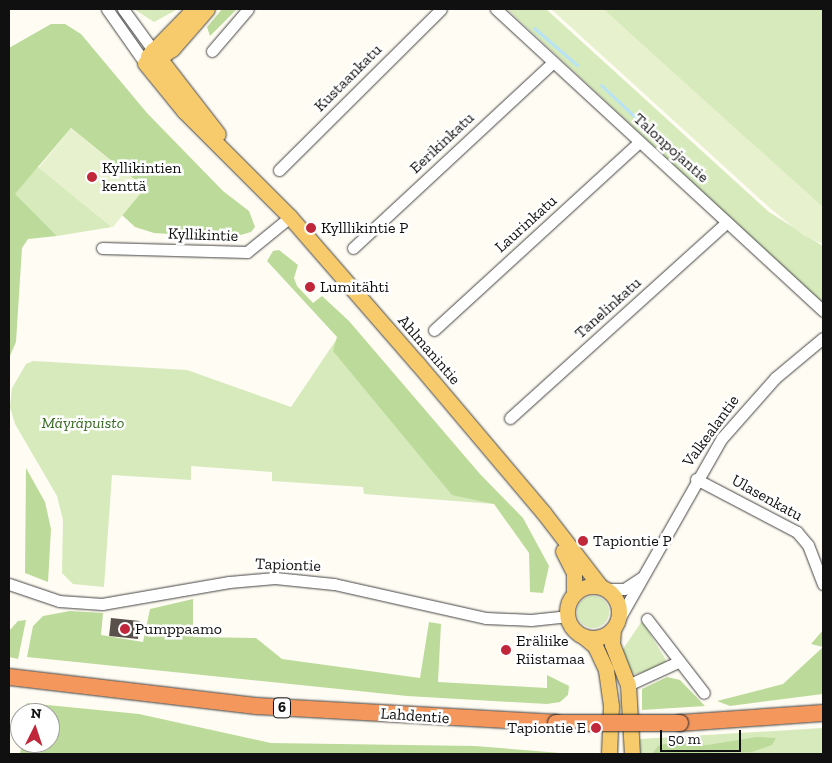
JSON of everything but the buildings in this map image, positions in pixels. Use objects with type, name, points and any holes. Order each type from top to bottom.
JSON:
[{"type":"highway","name":"Lahdentie","points":[[9,677],[256,706],[556,723],[680,723],[823,713]]},
{"type":"main road","points":[[157,55],[194,9]]},
{"type":"main road","points":[[145,63],[157,55],[207,9]]},
{"type":"main road","name":"Ahlmanintie","points":[[157,55],[257,183]]},
{"type":"main road","name":"Ahlmanintie","points":[[145,63],[184,111],[290,217],[532,498],[603,588]]},
{"type":"main road","name":"Ahlmanintie","points":[[532,498],[572,566],[574,594]]},
{"type":"main road","points":[[609,754],[608,675],[595,646],[583,636],[567,616],[574,594],[603,588],[618,603],[612,644],[628,685],[632,754]]},
{"type":"main road","points":[[583,636],[599,638],[616,624]]},
{"type":"street","name":"Ahlmanintie","points":[[107,9],[145,63]]},
{"type":"street","name":"Ahlmanintie","points":[[123,9],[157,55]]},
{"type":"street","points":[[212,52],[248,9]]},
{"type":"street","name":"Kustaankatu","points":[[278,170],[441,9]]},
{"type":"street","name":"Talonpojantie","points":[[496,9],[823,311]]},
{"type":"street","name":"Eerikinkatu","points":[[354,248],[553,62]]},
{"type":"street","name":"Laurinkatu","points":[[434,330],[639,142]]},
{"type":"street","name":"Kyllikintie","points":[[102,248],[247,252],[290,217]]},
{"type":"street","name":"Tanelinkatu","points":[[510,418],[727,222]]},
{"type":"street","name":"Valkealantie","points":[[616,624],[652,564],[696,479],[746,409],[823,338]]},
{"type":"street","name":"Ulasenkatu","points":[[696,479],[797,532],[808,545],[823,584]]},
{"type":"street","name":"Valkealantie","points":[[603,588],[633,584],[652,564]]},
{"type":"street","name":"Tapiontie","points":[[9,584],[59,601],[102,604],[229,582],[275,578],[334,584],[486,618],[531,620],[567,616]]},
{"type":"street","points":[[647,619],[678,662],[704,693]]},
{"type":"street","points":[[628,685],[678,662]]},
{"type":"green space","points":[[134,9],[178,9],[154,22]]},
{"type":"green space","points":[[222,9],[237,9],[210,36],[207,27]]},
{"type":"green space","points":[[507,9],[546,9],[769,212],[823,246],[823,304]]},
{"type":"green space","points":[[551,9],[603,9],[823,207],[823,244],[803,235],[771,209]]},
{"type":"green space","points":[[603,9],[823,9],[823,207],[804,192]]},
{"type":"green space","points":[[51,24],[65,24],[81,34],[147,113],[223,191],[249,211],[255,227],[251,232],[230,238],[154,233],[135,227],[122,215],[145,188],[71,128],[15,194],[57,236],[28,239],[22,248],[16,342],[9,358],[9,48]]},
{"type":"green space","name":"Kyllikintien kenttä","points":[[71,128],[145,188],[113,227],[39,168]]},
{"type":"green space","points":[[38,167],[112,227],[57,236],[14,194]]},
{"type":"green space","points":[[279,250],[298,265],[294,278],[297,286],[313,303],[322,296],[349,321],[480,474],[523,518],[549,566],[543,593],[530,592],[529,553],[494,504],[452,495],[333,351],[337,337],[267,261],[273,251]]},
{"type":"green space","name":"Mäyräpuisto","points":[[338,337],[494,504],[364,494],[363,487],[272,481],[272,472],[191,466],[191,480],[112,475],[104,587],[73,584],[62,573],[63,520],[57,496],[15,424],[10,407],[12,388],[26,364],[33,361],[187,370],[291,407]]},
{"type":"green space","points":[[26,468],[45,502],[51,529],[48,582],[25,573]]},
{"type":"green space","points":[[593,596],[604,601],[609,612],[604,623],[593,628],[582,623],[577,612],[582,601]]},
{"type":"green space","points":[[193,599],[193,637],[256,638],[282,659],[420,678],[429,622],[441,624],[438,682],[547,688],[547,675],[569,686],[568,695],[560,702],[547,704],[407,696],[27,657],[33,626],[43,616],[70,611],[103,613],[101,635],[143,642],[150,609]]},
{"type":"green space","points":[[26,620],[18,659],[9,657],[9,631],[18,621]]},
{"type":"green space","points":[[642,621],[666,660],[662,667],[636,674],[631,673],[621,652]]},
{"type":"green space","points":[[823,630],[823,647],[811,644]]},
{"type":"green space","points":[[823,647],[823,694],[730,706],[717,701],[783,684]]},
{"type":"green space","points":[[667,677],[680,680],[705,706],[642,710],[642,689]]},
{"type":"green space","points":[[60,706],[139,714],[271,743],[475,746],[573,754],[20,754],[60,753]]},
{"type":"green space","points":[[823,728],[823,754],[639,754],[640,739]]},
{"type":"green space","points":[[757,737],[776,738],[772,745],[752,752],[652,754],[658,746],[671,742],[707,745]]},
{"type":"waterway","points":[[534,28],[577,65]]},
{"type":"waterway","points":[[601,85],[649,130]]},
{"type":"place","name":"Kyllikintien kenttä","points":[[92,177]]},
{"type":"place","name":"Kylllikintie P","points":[[311,228]]},
{"type":"place","name":"Lumitähti","points":[[310,287]]},
{"type":"place","name":"Tapiontie P","points":[[583,541]]},
{"type":"place","name":"Pumppaamo","points":[[125,629]]},
{"type":"place","name":"Eräliike Riistamaa","points":[[506,650]]},
{"type":"place","name":"Tapiontie E","points":[[596,728]]}]
